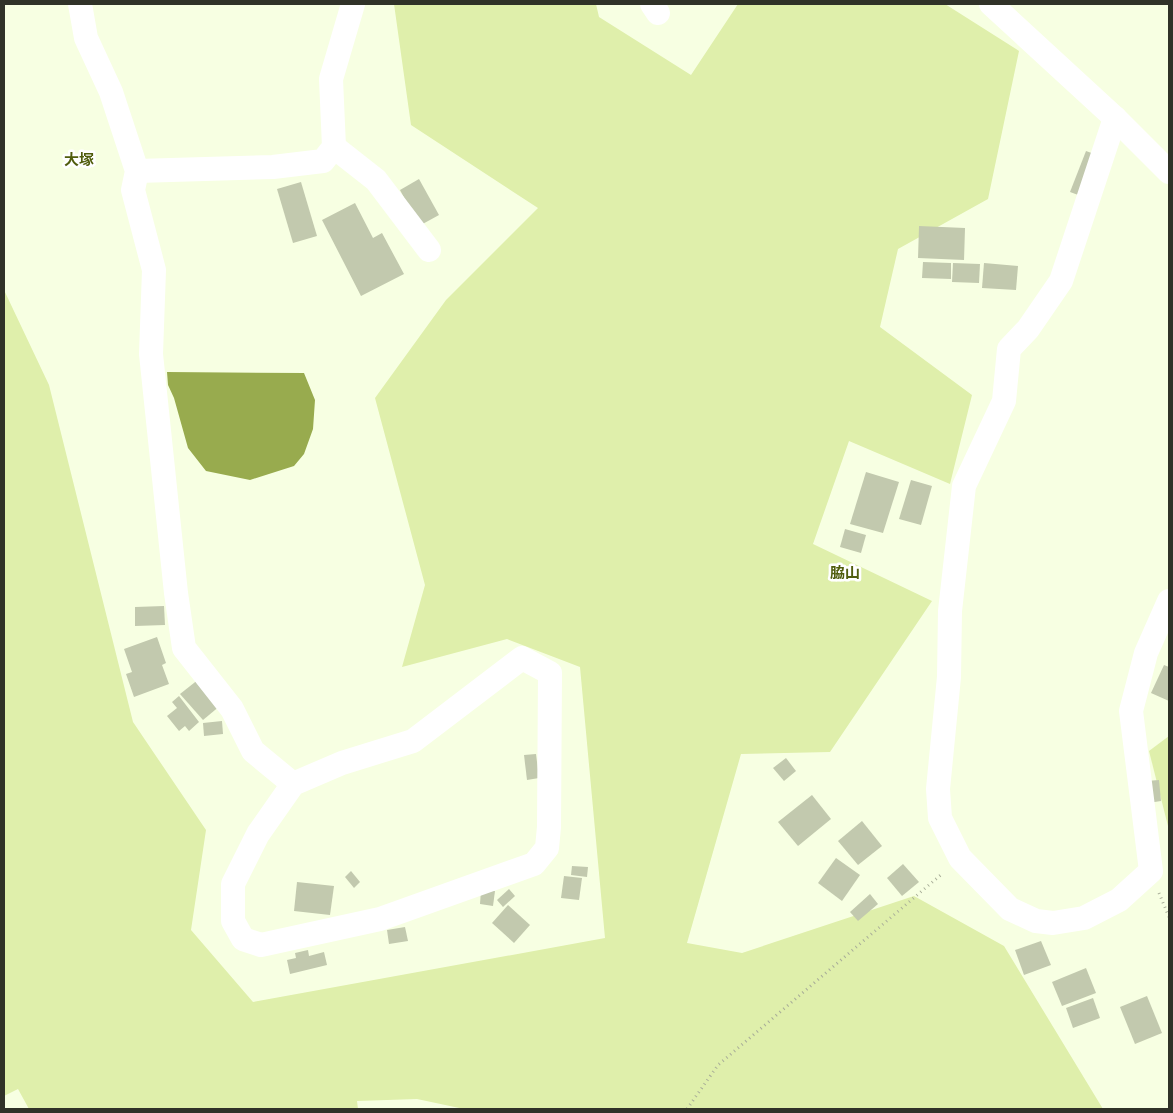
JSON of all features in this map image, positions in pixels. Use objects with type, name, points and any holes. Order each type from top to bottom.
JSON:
[{"type":"street","points":[[80,4],[86,38],[111,92],[137,171],[133,190],[154,270],[151,354],[184,648],[232,709],[253,751],[293,784]]},
{"type":"street","points":[[137,171],[273,168],[323,161],[334,147],[331,79],[353,4]]},
{"type":"street","points":[[991,4],[1115,118],[1169,172]]},
{"type":"street","points":[[1115,118],[1061,281],[1028,329],[1009,349],[1004,401],[964,486],[950,611],[949,677],[938,789],[940,818],[960,858],[1010,910],[1036,922],[1053,923],[1084,918],[1119,900],[1151,871],[1131,711],[1146,653],[1169,601]]},
{"type":"street","points":[[334,147],[376,180],[430,250]]},
{"type":"street","points":[[522,658],[550,673],[548,848],[534,864],[380,919],[261,945],[243,938],[233,921],[233,884],[258,834],[293,784],[342,763],[413,741],[522,658]]},
{"type":"path","points":[[687,1109],[718,1065],[960,858]]},
{"type":"shaded area","points":[[394,4],[596,4],[599,17],[691,75],[738,4],[945,4],[1019,51],[988,199],[898,249],[880,327],[972,395],[950,484],[849,441],[813,544],[932,601],[830,752],[741,754],[687,943],[742,953],[914,896],[1004,946],[1103,1109],[464,1109],[417,1099],[357,1101],[358,1109],[29,1109],[18,1089],[4,1096],[4,290],[49,385],[133,722],[206,830],[191,930],[253,1002],[605,938],[580,667],[507,639],[402,667],[425,585],[375,398],[446,300],[538,208],[411,125]]},
{"type":"shaded area","points":[[167,372],[304,373],[315,400],[313,429],[304,454],[294,466],[250,480],[206,471],[188,448],[174,398],[168,385]]},
{"type":"shaded area","points":[[1169,736],[1169,830],[1149,751]]},
{"type":"building","points":[[1086,151],[1097,155],[1081,196],[1070,192]]},
{"type":"building","points":[[419,179],[439,215],[419,226],[400,190]]},
{"type":"building","points":[[301,182],[317,236],[293,243],[277,189]]},
{"type":"building","points":[[355,203],[373,238],[382,233],[404,274],[361,296],[322,220]]},
{"type":"building","points":[[919,226],[965,228],[964,260],[918,258]]},
{"type":"building","points":[[923,262],[951,263],[951,279],[922,278]]},
{"type":"building","points":[[953,263],[980,264],[979,283],[952,282]]},
{"type":"building","points":[[984,263],[1018,266],[1016,290],[982,288]]},
{"type":"building","points":[[866,472],[899,482],[883,533],[850,524]]},
{"type":"building","points":[[911,480],[932,486],[921,525],[899,519]]},
{"type":"building","points":[[845,529],[866,535],[861,553],[840,547]]},
{"type":"building","points":[[164,606],[165,625],[135,626],[135,607]]},
{"type":"building","points":[[157,637],[166,663],[162,665],[169,684],[134,697],[126,674],[132,672],[124,649]]},
{"type":"building","points":[[1164,665],[1169,667],[1169,701],[1151,693]]},
{"type":"building","points":[[199,679],[221,705],[203,720],[180,694]]},
{"type":"building","points":[[179,696],[199,722],[189,731],[185,726],[179,731],[167,716],[177,708],[172,702]]},
{"type":"building","points":[[222,721],[223,734],[204,736],[203,723]]},
{"type":"building","points":[[536,754],[539,778],[527,780],[524,755]]},
{"type":"building","points":[[786,758],[796,771],[784,781],[773,768]]},
{"type":"building","points":[[1159,780],[1161,801],[1148,803],[1146,781]]},
{"type":"building","points":[[812,795],[831,819],[798,846],[778,822]]},
{"type":"building","points":[[862,821],[882,846],[858,865],[838,841]]},
{"type":"building","points":[[836,858],[860,875],[842,901],[818,883]]},
{"type":"building","points":[[903,864],[919,882],[902,896],[887,878]]},
{"type":"building","points":[[572,866],[588,867],[587,877],[571,875]]},
{"type":"building","points":[[351,871],[360,882],[354,888],[345,877]]},
{"type":"building","points":[[564,876],[582,878],[579,900],[561,898]]},
{"type":"building","points":[[297,882],[334,886],[330,915],[294,911]]},
{"type":"building","points":[[509,889],[515,896],[503,907],[497,900]]},
{"type":"building","points":[[481,890],[495,891],[493,906],[480,904]]},
{"type":"building","points":[[870,894],[878,904],[858,921],[850,912]]},
{"type":"building","points":[[508,905],[530,925],[514,943],[492,923]]},
{"type":"building","points":[[405,927],[408,941],[389,944],[387,930]]},
{"type":"building","points":[[1041,941],[1051,965],[1024,975],[1015,950]]},
{"type":"building","points":[[308,950],[309,956],[324,952],[327,965],[290,974],[287,960],[296,958],[295,953]]},
{"type":"building","points":[[1086,968],[1096,993],[1062,1006],[1052,982]]},
{"type":"building","points":[[1147,996],[1162,1033],[1135,1044],[1120,1007]]},
{"type":"building","points":[[1093,998],[1100,1018],[1073,1028],[1066,1008]]},
{"type":"district","name":"大塚","points":[[79,159]]},
{"type":"district","name":"脇山","points":[[845,572]]}]
